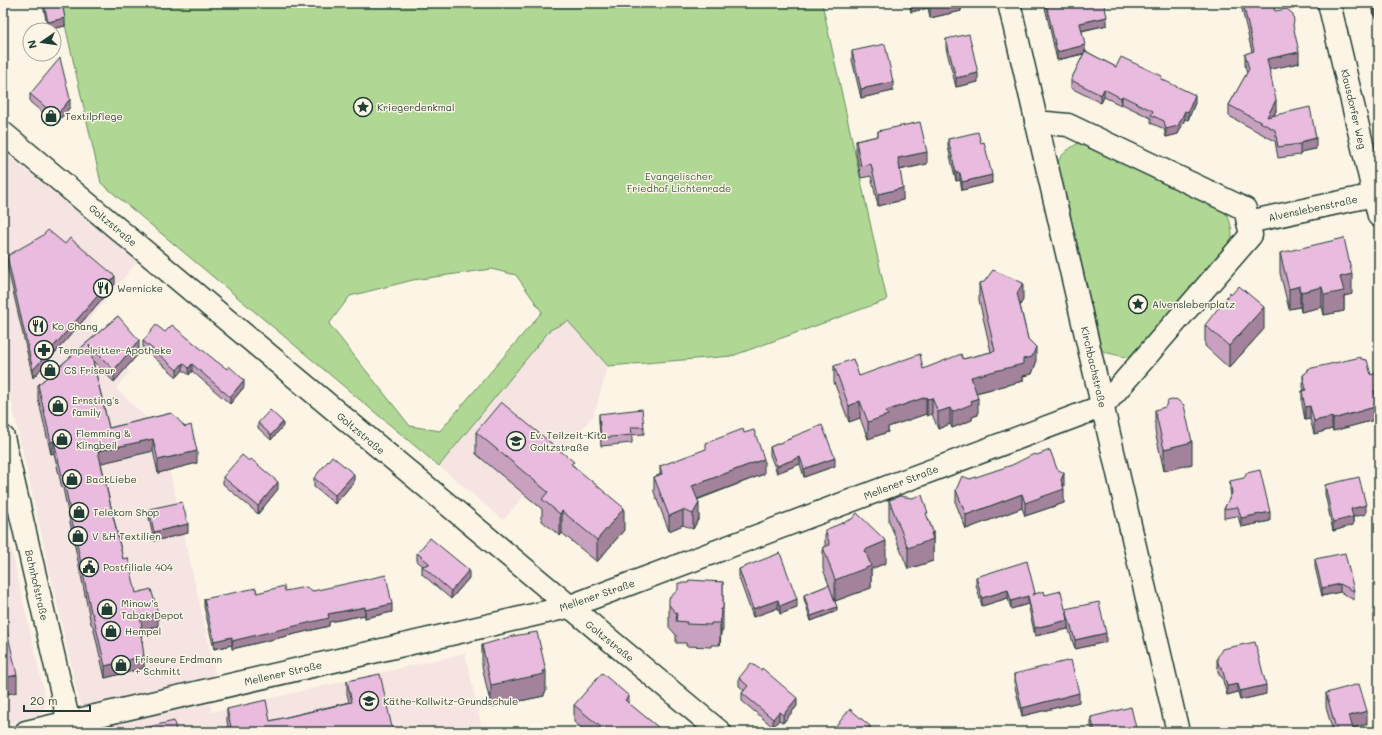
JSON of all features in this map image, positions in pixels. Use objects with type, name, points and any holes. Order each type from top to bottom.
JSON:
[{"type":"street","name":"Kirchbachstraße","points":[[1008,3],[1178,732]]},
{"type":"street","name":"Klausdorfer Weg","points":[[1329,3],[1377,194],[1379,216]]},
{"type":"street","points":[[1036,122],[1068,125],[1245,209],[1251,235],[1103,406]]},
{"type":"street","name":"Goltzstraße","points":[[3,133],[568,607],[720,732]]},
{"type":"street","name":"Alvenslebenstraße","points":[[1248,222],[1377,194]]},
{"type":"street","name":"Mellener Straße","points":[[26,732],[70,727],[568,607],[1103,406]]},
{"type":"street","name":"Bahnhofstraße","points":[[3,437],[70,727]]},
{"type":"shaded area","points":[[3,151],[138,261],[90,319],[101,341],[130,372],[116,388],[161,432],[216,676],[88,707],[82,705],[79,701],[3,365]]},
{"type":"shaded area","name":"Ev. Teilzeit-Kita Goltzstraße","points":[[569,321],[608,366],[594,415],[503,520],[439,466],[550,330]]},
{"type":"shaded area","points":[[3,513],[46,700],[43,712],[38,716],[3,725]]},
{"type":"shaded area","name":"Käthe-Kollwitz-Grundschule","points":[[465,653],[483,732],[88,732],[93,729],[210,704],[212,712]]},
{"type":"green space","name":"Evangelischer Friedhof Lichtenrade","points":[[60,3],[822,3],[887,300],[732,356],[608,366],[568,321],[550,330],[439,466],[101,183]],"holes":[[[491,269],[516,275],[542,312],[440,431],[410,426],[329,324],[350,296],[413,280]]]},
{"type":"green space","points":[[1079,143],[1223,210],[1228,216],[1231,225],[1231,242],[1130,357],[1104,352],[1101,348],[1058,162],[1061,156]]},
{"type":"building","points":[[44,3],[62,3],[65,18],[48,22]]},
{"type":"building","points":[[929,3],[944,3],[930,6]]},
{"type":"building","points":[[1046,3],[1104,3],[1107,17],[1080,23],[1085,45],[1057,52]]},
{"type":"building","points":[[1243,3],[1272,3],[1275,11],[1287,9],[1293,14],[1293,25],[1299,52],[1267,59],[1276,100],[1267,117],[1310,107],[1316,138],[1304,141],[1300,144],[1278,147],[1275,130],[1229,105],[1249,69],[1245,54],[1254,51]]},
{"type":"building","points":[[969,34],[978,73],[956,78],[946,39]]},
{"type":"building","points":[[885,44],[893,82],[861,89],[852,51]]},
{"type":"building","points":[[1085,51],[1116,67],[1121,57],[1162,76],[1161,79],[1195,95],[1188,112],[1185,111],[1178,126],[1166,129],[1164,121],[1151,115],[1153,111],[1122,96],[1121,98],[1104,89],[1101,95],[1071,80]]},
{"type":"building","points":[[57,62],[61,62],[70,99],[56,116],[30,94]]},
{"type":"building","points":[[920,122],[927,152],[898,158],[903,188],[878,194],[871,164],[861,166],[856,141],[878,136],[878,131]]},
{"type":"building","points":[[978,132],[981,143],[984,142],[992,175],[962,182],[960,173],[956,173],[948,139]]},
{"type":"building","points":[[48,230],[65,244],[70,238],[115,276],[33,370],[7,256],[42,236]]},
{"type":"building","points":[[1344,238],[1352,274],[1340,277],[1344,291],[1324,295],[1322,287],[1301,292],[1300,286],[1289,289],[1280,253]]},
{"type":"building","points":[[993,270],[1023,283],[1017,293],[1028,339],[1036,347],[1032,357],[1023,359],[1023,364],[971,377],[978,398],[971,401],[972,404],[952,412],[950,408],[938,412],[932,398],[927,399],[926,397],[886,411],[888,415],[868,422],[860,401],[849,406],[834,366],[853,359],[859,376],[920,354],[923,369],[961,354],[963,359],[995,351],[979,283],[984,282]]},
{"type":"building","points":[[1239,286],[1264,307],[1229,346],[1205,325],[1230,293],[1231,295]]},
{"type":"building","points":[[118,316],[139,340],[114,370],[89,345],[109,428],[172,413],[185,427],[191,425],[197,451],[158,460],[153,439],[98,451],[123,559],[128,558],[136,593],[151,589],[158,613],[140,617],[144,656],[105,666],[93,614],[91,612],[63,476],[54,441],[51,442],[38,385]]},
{"type":"building","points":[[156,325],[165,332],[172,325],[227,369],[229,366],[244,380],[230,397],[192,364],[189,368],[183,363],[177,370],[143,341]]},
{"type":"building","points":[[1361,357],[1361,359],[1367,360],[1371,375],[1376,373],[1379,390],[1374,391],[1378,406],[1333,419],[1332,417],[1314,421],[1310,406],[1305,407],[1302,391],[1306,390],[1303,375],[1308,371],[1308,369]]},
{"type":"building","points":[[1176,399],[1184,405],[1192,442],[1164,449],[1155,410],[1165,407],[1168,401]]},
{"type":"building","points":[[501,402],[574,462],[571,464],[624,508],[597,540],[562,511],[560,514],[542,499],[548,492],[476,432]]},
{"type":"building","points":[[642,409],[644,427],[631,427],[632,435],[601,438],[599,414]]},
{"type":"building","points":[[270,410],[283,422],[271,435],[258,423]]},
{"type":"building","points":[[822,425],[835,458],[804,469],[800,457],[777,466],[770,447]]},
{"type":"building","points":[[743,429],[744,433],[754,430],[764,459],[692,486],[699,503],[693,514],[683,510],[669,516],[654,477],[662,474],[660,466],[706,449],[706,443]]},
{"type":"building","points":[[1050,450],[1057,469],[1064,473],[1061,480],[1064,489],[1025,503],[1022,494],[966,515],[956,490],[962,476],[970,479],[1012,465],[1034,454],[1037,455]]},
{"type":"building","points":[[242,455],[249,461],[251,459],[278,482],[258,506],[223,477]]},
{"type":"building","points":[[332,456],[354,474],[335,495],[314,478]]},
{"type":"building","points":[[1260,470],[1270,512],[1241,518],[1238,507],[1224,509],[1232,493],[1230,481],[1244,478],[1247,473]]},
{"type":"building","points":[[1359,477],[1366,505],[1351,509],[1353,517],[1333,522],[1325,485]]},
{"type":"building","points":[[922,495],[928,513],[926,513],[933,532],[931,533],[933,539],[908,548],[889,500],[900,496],[912,498]]},
{"type":"building","points":[[182,502],[188,524],[154,532],[149,509]]},
{"type":"building","points":[[857,513],[886,541],[865,550],[871,566],[835,580],[823,547],[830,545],[825,530],[852,519]]},
{"type":"building","points":[[430,538],[469,570],[451,591],[422,566],[430,564],[417,553]]},
{"type":"building","points":[[780,553],[797,599],[780,606],[778,600],[753,609],[739,569]]},
{"type":"building","points":[[1345,553],[1354,591],[1340,584],[1322,588],[1315,559]]},
{"type":"building","points":[[1027,561],[1035,593],[1032,595],[1044,591],[1045,595],[1061,591],[1065,609],[1099,602],[1106,633],[1075,640],[1066,610],[1068,620],[1035,628],[1028,596],[1011,601],[1008,590],[982,598],[976,577]]},
{"type":"building","points":[[386,575],[392,604],[365,610],[365,607],[328,614],[329,618],[232,641],[232,637],[214,641],[204,599],[256,588],[257,593],[284,586],[285,591],[306,587],[313,591]]},
{"type":"building","points":[[689,580],[723,582],[723,609],[721,609],[720,623],[711,623],[711,625],[686,624],[687,622],[676,621],[677,614],[669,605],[669,598],[678,590],[678,583],[688,583]]},
{"type":"building","points":[[829,585],[837,607],[811,616],[804,595]]},
{"type":"building","points":[[3,614],[17,675],[3,678]]},
{"type":"building","points":[[537,632],[546,671],[543,671],[544,674],[491,685],[482,645],[513,636]]},
{"type":"building","points":[[1255,642],[1266,685],[1240,691],[1238,684],[1227,686],[1222,668],[1219,666],[1217,658],[1222,649]]},
{"type":"building","points":[[1071,660],[1079,693],[1022,708],[1014,674]]},
{"type":"building","points":[[751,663],[761,670],[762,668],[797,698],[783,715],[779,712],[773,719],[742,693],[748,686],[739,678]]},
{"type":"building","points":[[602,673],[629,696],[625,700],[664,732],[607,732],[574,705]]},
{"type":"building","points":[[380,674],[393,732],[232,732],[227,709],[266,700],[270,721],[352,702],[347,681]]},
{"type":"building","points":[[1359,684],[1367,711],[1349,716],[1354,732],[1337,732],[1326,693]]},
{"type":"building","points":[[1131,707],[1137,732],[1095,732],[1091,717]]},
{"type":"building","points":[[850,709],[870,726],[865,732],[831,732]]},
{"type":"building","points":[[174,721],[176,731],[183,729],[184,732],[127,732]]},
{"type":"place","name":"Kriegerdenkmal","points":[[363,107]]},
{"type":"place","name":"Textilpflege","points":[[51,116]]},
{"type":"place","name":"Wernicke","points":[[103,288]]},
{"type":"place","name":"Alvenslebenplatz","points":[[1138,304]]},
{"type":"place","name":"Ko Chang","points":[[38,326]]},
{"type":"place","name":"Tempelritter-Apotheke","points":[[44,350]]},
{"type":"place","name":"CS Friseur","points":[[50,370]]},
{"type":"place","name":"Ernsting's family","points":[[58,406]]},
{"type":"place","name":"Flemming & Klingbeil","points":[[62,439]]},
{"type":"place","name":"Ev. Teilzeit-Kita Goltzstraße","points":[[516,441]]},
{"type":"place","name":"BackLiebe","points":[[72,479]]},
{"type":"place","name":"Telekom Shop","points":[[79,512]]},
{"type":"place","name":"V &H Textilien","points":[[78,536]]},
{"type":"place","name":"Postfiliale 404","points":[[89,567]]},
{"type":"place","name":"Minow's Tabak Depot","points":[[107,609]]},
{"type":"place","name":"Hempel","points":[[111,631]]},
{"type":"place","name":"Friseure Erdmann + Schmitt","points":[[121,665]]},
{"type":"place","name":"Käthe-Kollwitz-Grundschule","points":[[369,701]]}]
